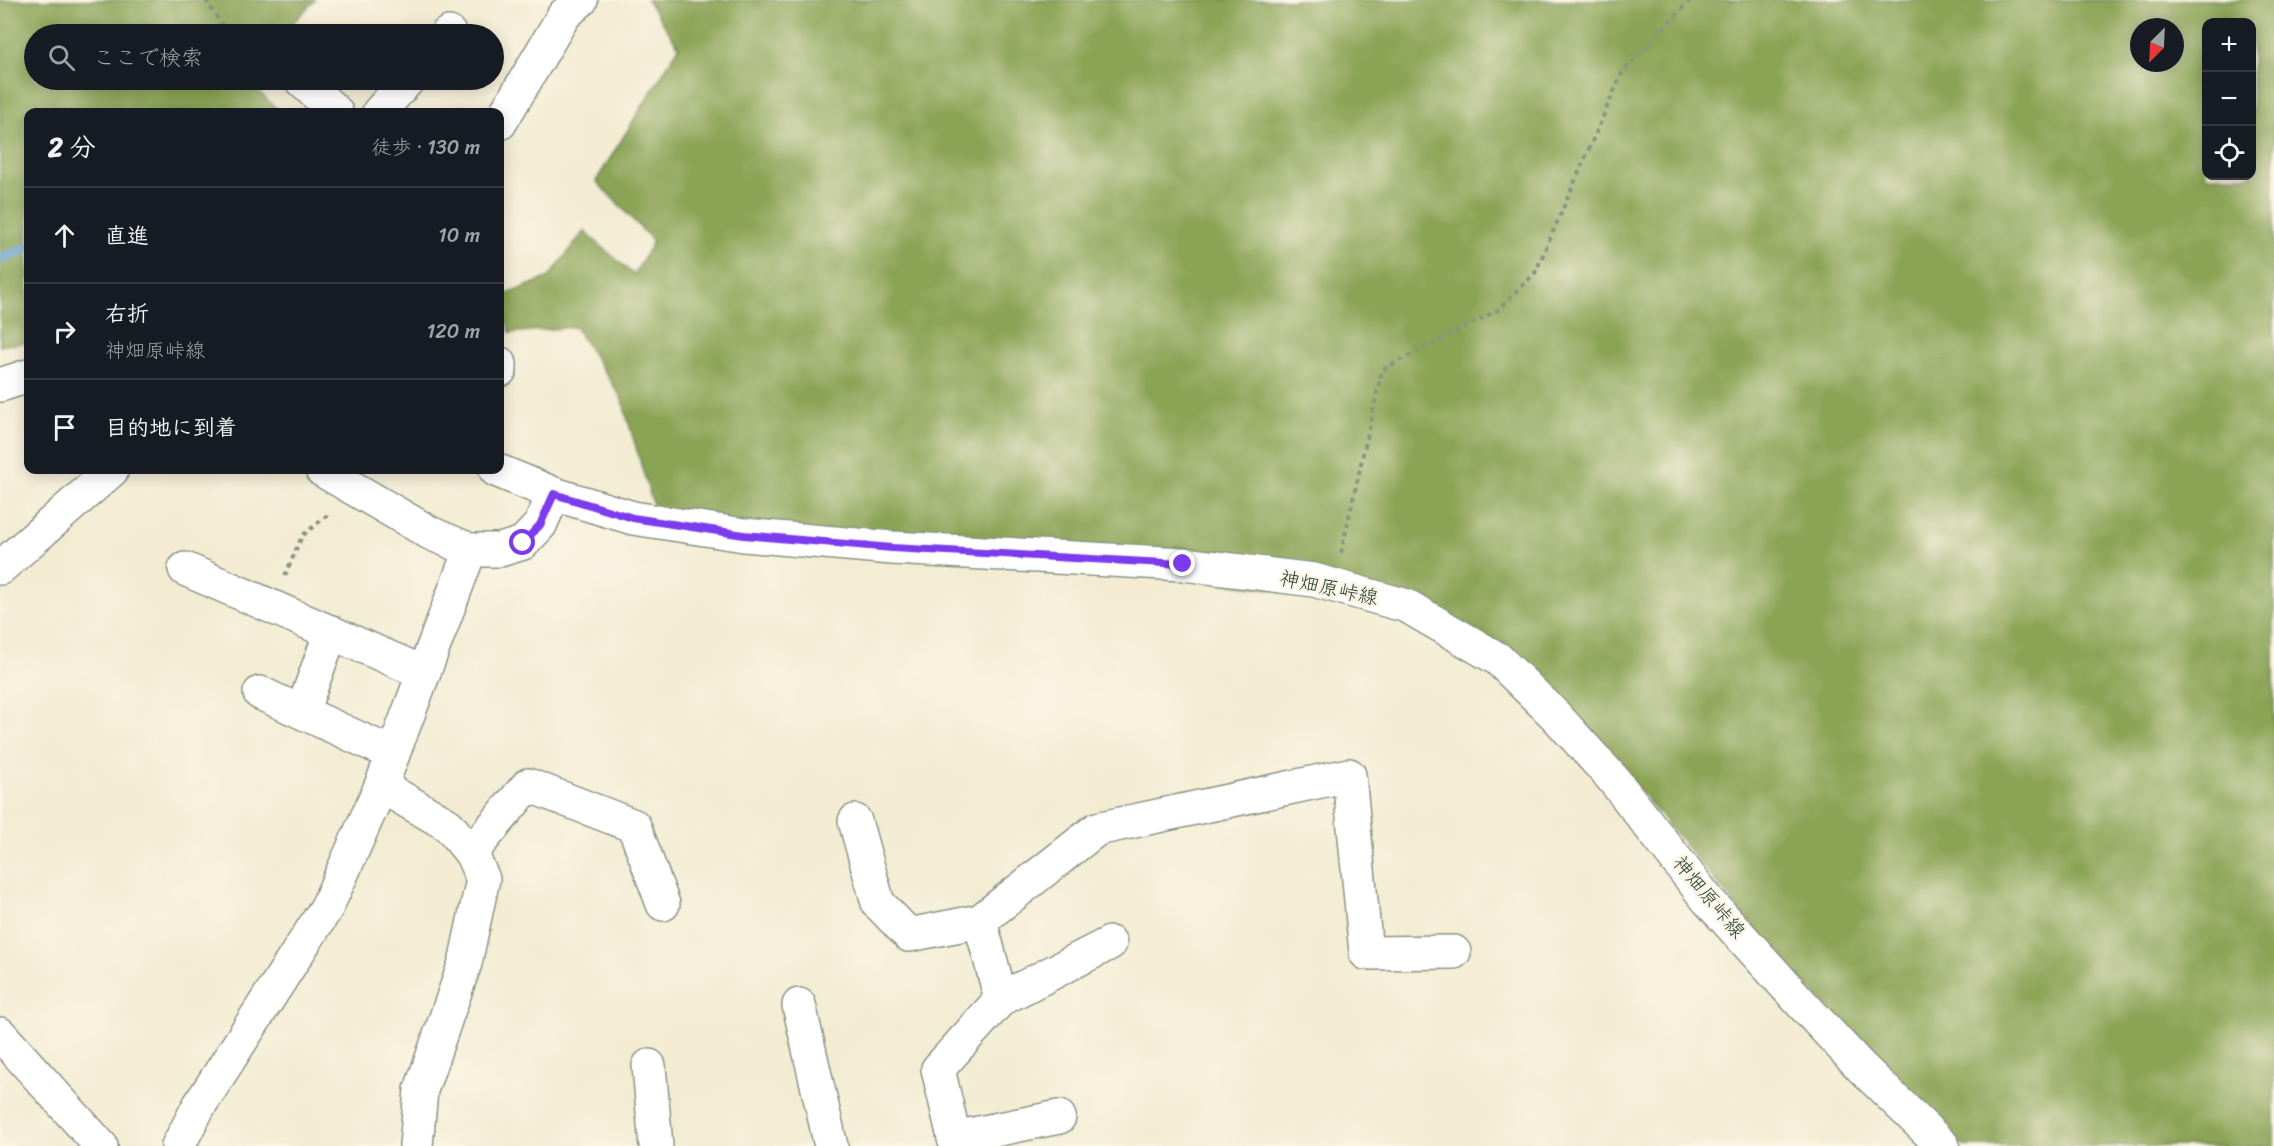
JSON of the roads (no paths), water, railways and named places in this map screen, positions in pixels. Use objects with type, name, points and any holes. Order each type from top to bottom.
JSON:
[{"type":"street","points":[[504,116],[564,15],[581,0]]},
{"type":"street","points":[[312,90],[332,108]]},
{"type":"street","points":[[383,108],[399,90]]},
{"type":"street","points":[[0,385],[24,377]]},
{"type":"street","name":"神畑原峠線","points":[[504,473],[554,494],[633,518],[744,535],[892,548],[1183,564],[1314,580],[1407,606],[1498,659],[1557,717],[1613,779],[1707,899],[1861,1067],[1943,1146]]},
{"type":"street","points":[[0,568],[107,474]]},
{"type":"street","points":[[329,474],[430,533],[470,550],[500,550],[523,543],[540,525],[554,494]]},
{"type":"street","points":[[178,1146],[199,1106],[327,907],[381,786],[470,550]]},
{"type":"street","points":[[185,569],[424,673]]},
{"type":"street","points":[[302,712],[331,632]]},
{"type":"street","points":[[260,693],[393,754]]},
{"type":"street","points":[[855,821],[878,903],[909,935],[980,921],[1097,829],[1349,775],[1366,953],[1454,952]]},
{"type":"street","points":[[471,853],[528,785],[634,826],[663,903]]},
{"type":"street","points":[[381,786],[448,825],[471,853],[483,879],[465,963],[421,1090],[416,1146]]},
{"type":"street","points":[[980,921],[1001,999]]},
{"type":"street","points":[[1059,1117],[955,1142],[938,1068],[1001,999],[1110,943]]},
{"type":"street","points":[[799,1005],[831,1146]]},
{"type":"street","points":[[0,1034],[101,1146]]},
{"type":"street","points":[[649,1066],[656,1146]]},
{"type":"waterway","points":[[0,259],[24,250]]}]
